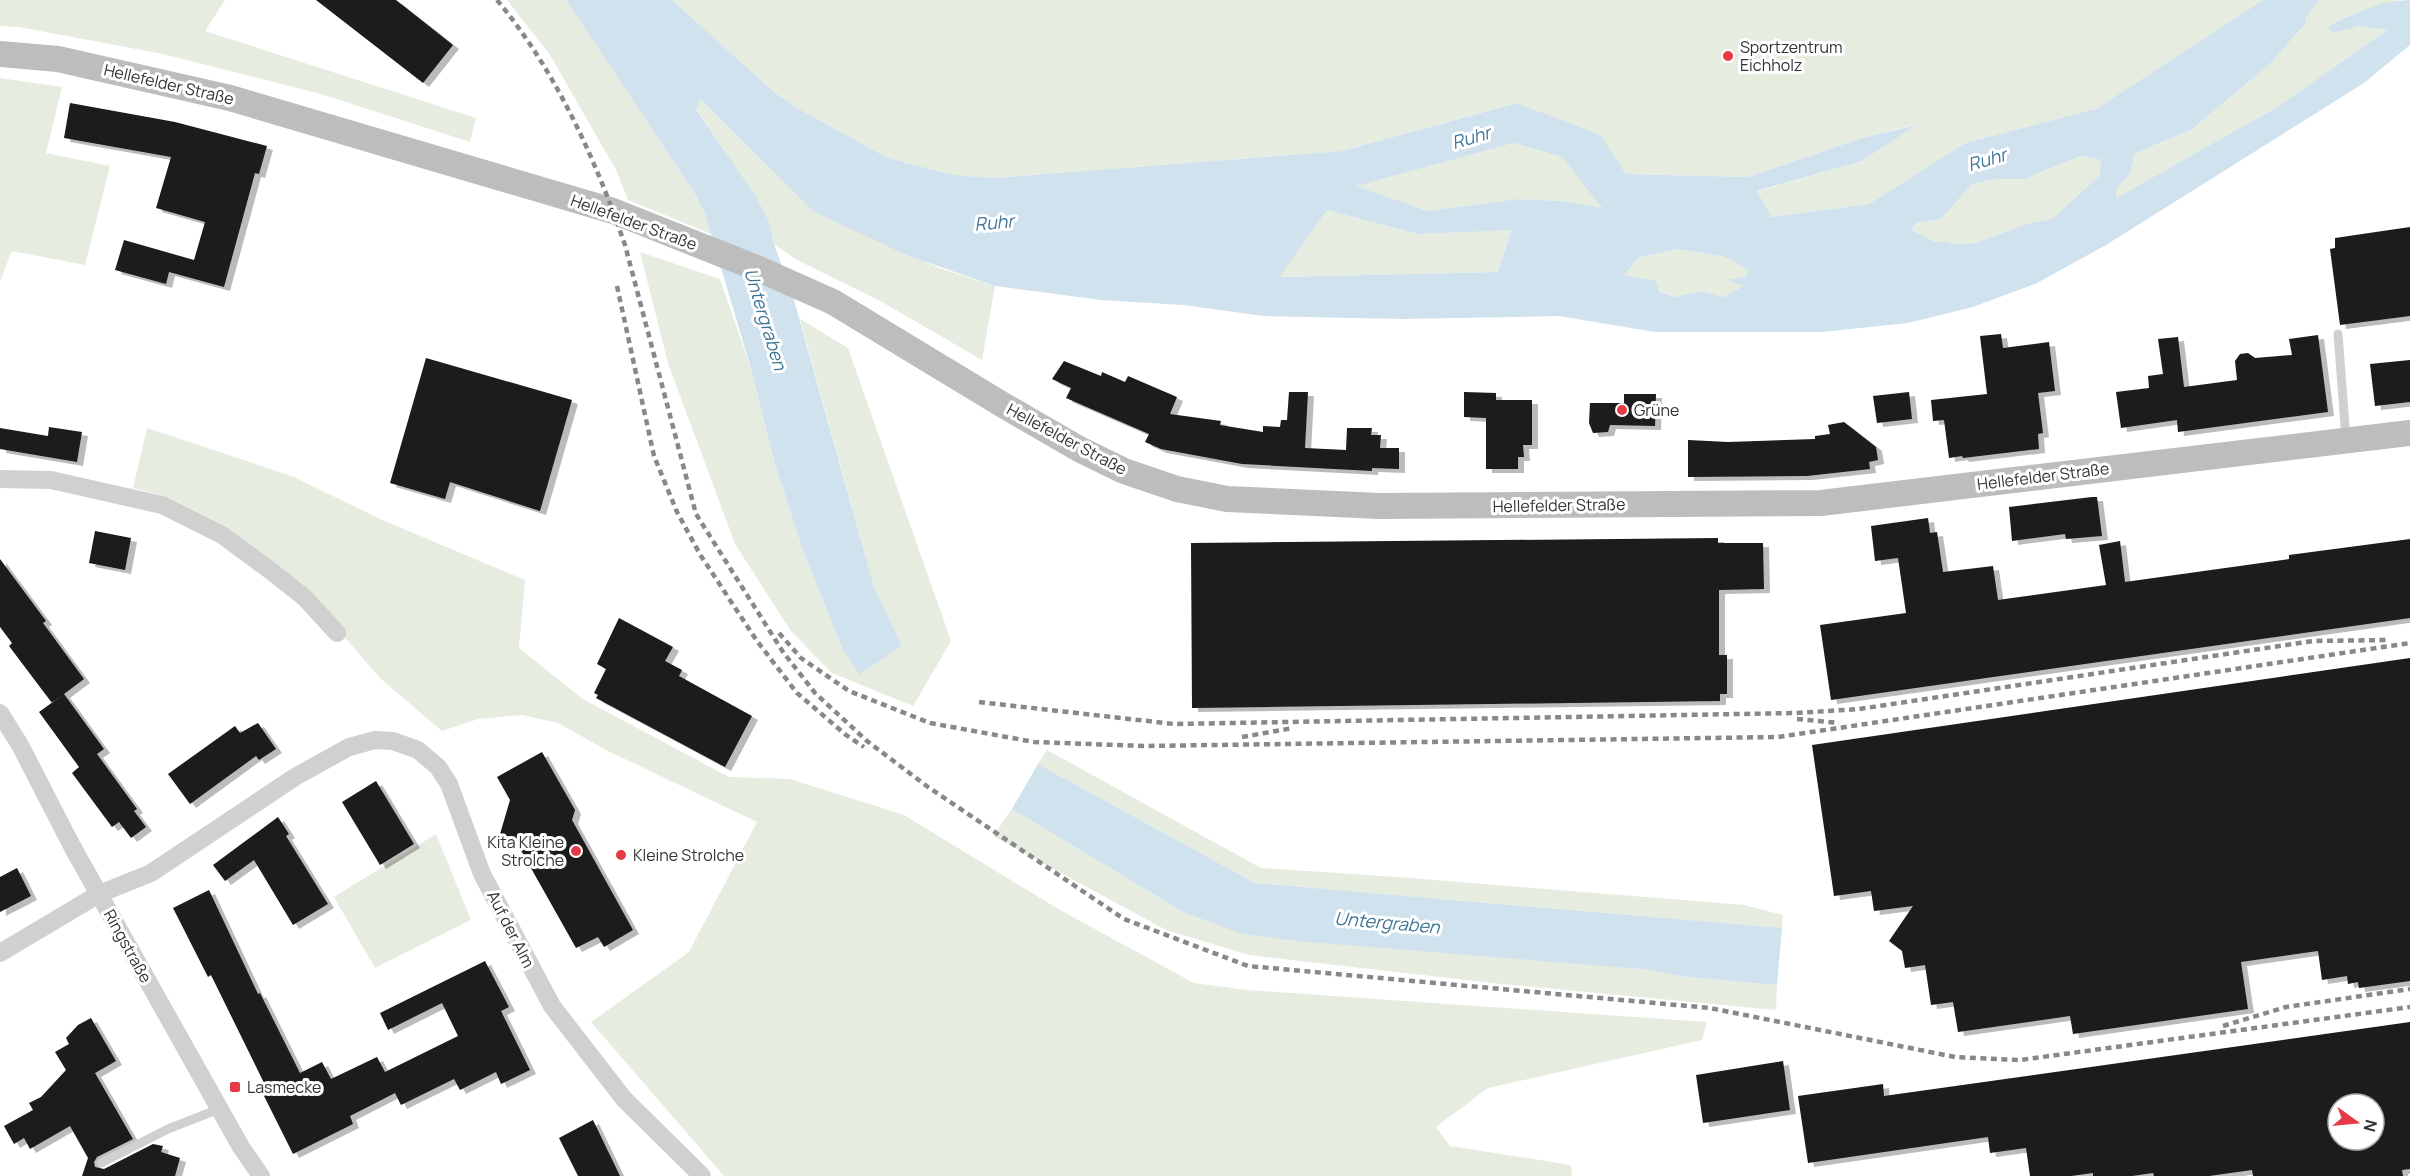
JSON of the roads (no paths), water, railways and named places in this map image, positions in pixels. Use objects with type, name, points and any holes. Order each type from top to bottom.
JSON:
[{"type":"street","name":"Hellefelder Straße","points":[[0,54],[58,59],[230,98],[613,211],[759,269],[833,302],[1079,449],[1124,471],[1177,489],[1227,499],[1380,506],[1821,503],[2410,433]]},
{"type":"street","points":[[0,479],[51,480],[162,505],[222,535],[305,598],[337,633]]},
{"type":"street","name":"Ringstraße","points":[[0,712],[219,1109],[261,1176]]},
{"type":"street","name":"Auf der Alm","points":[[0,954],[99,894],[151,873],[295,777],[349,747],[375,740],[393,741],[418,750],[438,767],[448,784],[482,874],[552,1006],[624,1099],[702,1176]]},
{"type":"lane","points":[[2338,334],[2347,442]]},
{"type":"lane","points":[[101,1163],[168,1129],[219,1109]]},
{"type":"water","points":[[566,0],[672,0],[774,92],[799,109],[888,158],[954,175],[994,178],[1342,151],[1517,103],[1600,135],[1626,174],[1748,177],[1862,138],[1916,125],[1862,161],[1757,191],[1771,217],[1869,204],[1965,143],[2096,109],[2263,0],[2319,0],[2307,16],[2305,24],[2270,64],[2191,130],[2135,153],[2129,175],[2116,189],[2116,198],[2279,106],[2387,30],[2360,26],[2332,33],[2328,26],[2357,12],[2379,5],[2410,0],[2410,45],[2364,83],[2106,245],[2037,283],[1973,307],[1908,323],[1822,332],[1655,332],[1559,316],[1402,319],[1264,316],[1183,305],[1101,300],[995,286],[909,256],[814,212],[701,100],[696,109],[756,197],[769,221],[774,244],[794,300],[874,587],[902,646],[859,674],[842,648],[803,551],[775,464],[752,372],[705,214],[695,194]],"holes":[[[1514,143],[1562,157],[1602,208],[1563,201],[1517,199],[1428,211],[1356,186]],[[2080,156],[2101,160],[2099,176],[2052,219],[2027,224],[1975,243],[1934,242],[1912,230],[1916,223],[1941,219],[1972,184],[1997,179],[2025,179]],[[1327,210],[1418,234],[1511,230],[1498,272],[1279,277]],[[1678,249],[1725,257],[1748,270],[1746,276],[1728,280],[1744,286],[1724,297],[1701,291],[1674,297],[1659,291],[1656,281],[1624,275],[1638,258]]]},
{"type":"water","name":"Untergraben","points":[[1038,764],[1255,883],[1782,928],[1777,985],[1686,977],[1642,969],[1296,941],[1243,934],[1183,912],[1012,809]]},
{"type":"railway","points":[[497,0],[538,56],[556,86],[601,180],[625,245],[696,514],[783,652],[815,693],[867,741],[928,787],[1124,919],[1248,966],[1710,1008],[1955,1057],[2020,1060],[2410,1007]]},
{"type":"railway","points":[[617,286],[654,456],[677,512],[701,556],[757,641],[797,693],[846,735],[864,747]]},
{"type":"railway","points":[[779,633],[801,658],[849,691],[930,723],[1034,742],[1144,746],[1778,737],[2410,643]]},
{"type":"railway","points":[[979,702],[1174,724],[1796,713],[1859,709],[2313,641],[2386,640]]},
{"type":"railway","points":[[1797,719],[1839,723]]},
{"type":"railway","points":[[1242,737],[1293,728]]},
{"type":"railway","points":[[2223,1026],[2286,1007],[2410,989]]},
{"type":"place","name":"Sportzentrum Eichholz","points":[[1728,56]]},
{"type":"place","name":"Grüne","points":[[1622,410]]},
{"type":"place","name":"Kita Kleine Strolche","points":[[576,851]]},
{"type":"place","name":"Kleine Strolche","points":[[621,855]]},
{"type":"place","name":"Lasmecke","points":[[235,1087]]},
{"type":"water label","name":"Ruhr","points":[[1471,137]]},
{"type":"water label","name":"Ruhr","points":[[1987,159]]},
{"type":"water label","name":"Ruhr","points":[[994,222]]}]
